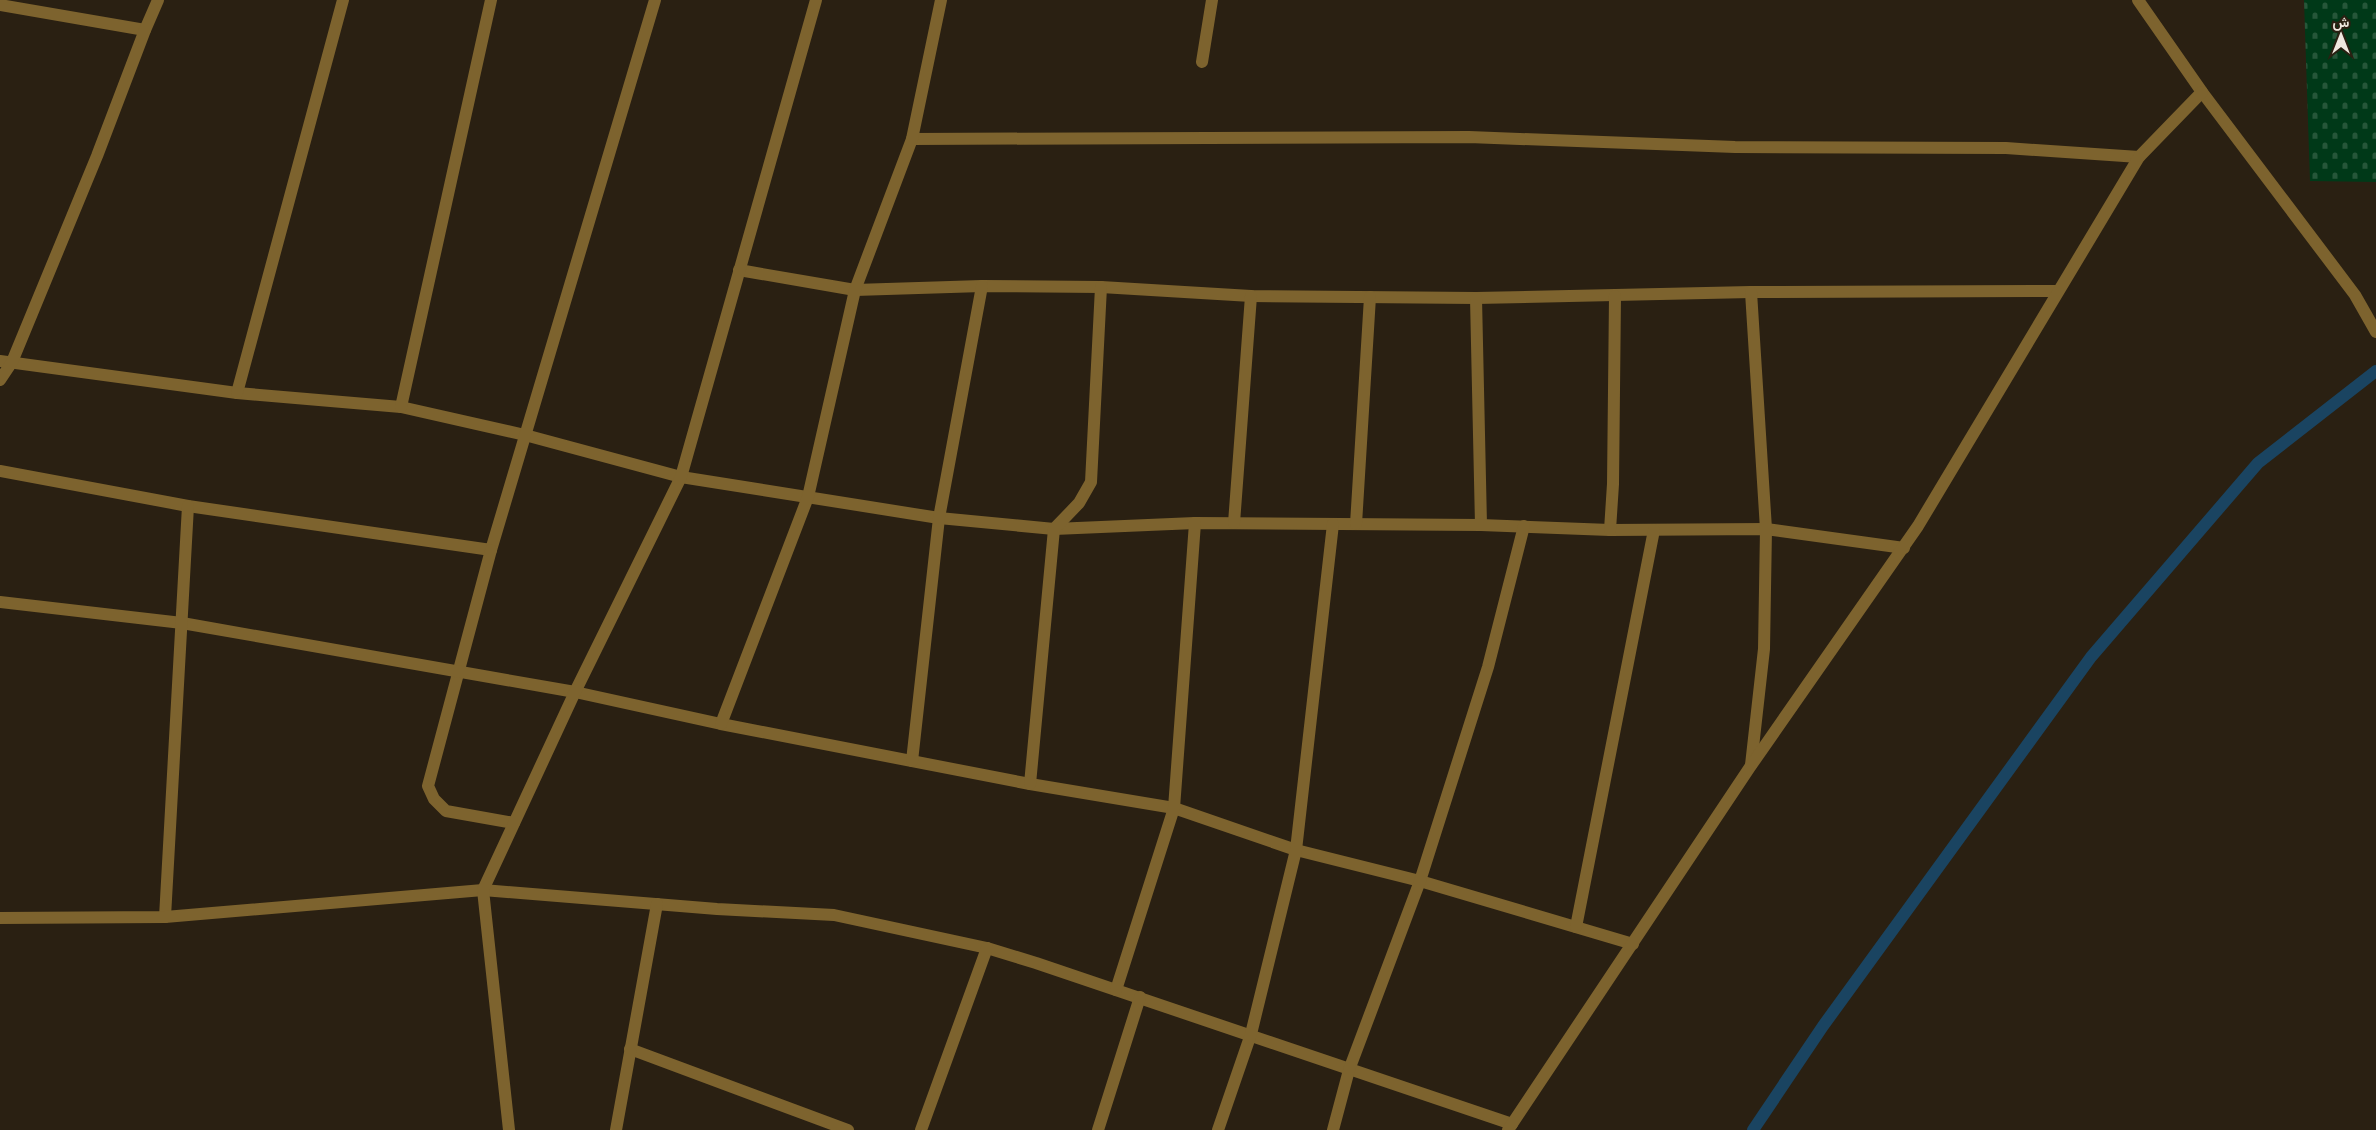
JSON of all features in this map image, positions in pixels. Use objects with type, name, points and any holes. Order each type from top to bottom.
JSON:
[{"type":"street","points":[[0,380],[6,361],[98,156],[158,0]]},
{"type":"street","points":[[237,393],[343,0]]},
{"type":"street","points":[[401,407],[491,0]]},
{"type":"street","points":[[514,823],[446,810],[434,799],[428,786],[491,550],[655,0]]},
{"type":"street","points":[[509,1130],[483,890],[575,692],[681,477],[816,0]]},
{"type":"street","points":[[721,724],[808,497],[855,290],[912,139],[941,0]]},
{"type":"street","points":[[1202,62],[1212,0]]},
{"type":"street","points":[[2138,0],[2202,92],[2355,295],[2376,332]]},
{"type":"street","points":[[0,5],[145,30]]},
{"type":"street","points":[[0,918],[165,918],[483,890],[834,916],[987,948],[1251,1034],[1510,1127],[1750,767],[1904,548],[2139,157],[2202,92]]},
{"type":"street","points":[[912,139],[1469,137],[1736,147],[2006,148],[2139,157]]},
{"type":"street","points":[[740,270],[855,290],[982,286],[1101,287],[1251,296],[1476,298],[1751,292],[2057,291]]},
{"type":"street","points":[[912,761],[940,518],[982,286]]},
{"type":"street","points":[[1030,784],[1054,529],[1079,503],[1091,482],[1101,287]]},
{"type":"street","points":[[1750,767],[1764,649],[1766,529],[1751,292]]},
{"type":"street","points":[[1234,523],[1251,296]]},
{"type":"street","points":[[1610,530],[1613,484],[1615,296]]},
{"type":"street","points":[[1356,524],[1370,297]]},
{"type":"street","points":[[1476,298],[1481,525]]},
{"type":"street","points":[[6,361],[237,393],[401,407],[525,435],[681,477],[940,518],[1054,529],[1194,523],[1481,525],[1610,530],[1766,529],[1904,548]]},
{"type":"street","points":[[0,471],[188,506],[491,550]]},
{"type":"street","points":[[165,918],[188,506]]},
{"type":"street","points":[[1116,990],[1174,808],[1194,523]]},
{"type":"street","points":[[1218,1130],[1251,1034],[1296,850],[1333,524]]},
{"type":"street","points":[[1333,1130],[1349,1070],[1420,881],[1488,667],[1524,526]]},
{"type":"street","points":[[1576,927],[1654,530]]},
{"type":"street","points":[[0,602],[182,623],[575,692],[721,724],[1030,784],[1174,808],[1296,850],[1420,881],[1633,944]]},
{"type":"street","points":[[616,1130],[656,904]]},
{"type":"street","points":[[921,1130],[987,948]]},
{"type":"street","points":[[1098,1130],[1140,997]]},
{"type":"street","points":[[630,1048],[848,1130]]},
{"type":"green space","points":[[2304,0],[2376,0],[2376,182],[2310,181]]},
{"type":"waterway","points":[[1753,1130],[1823,1026],[2091,657],[2258,463],[2376,371]]}]
